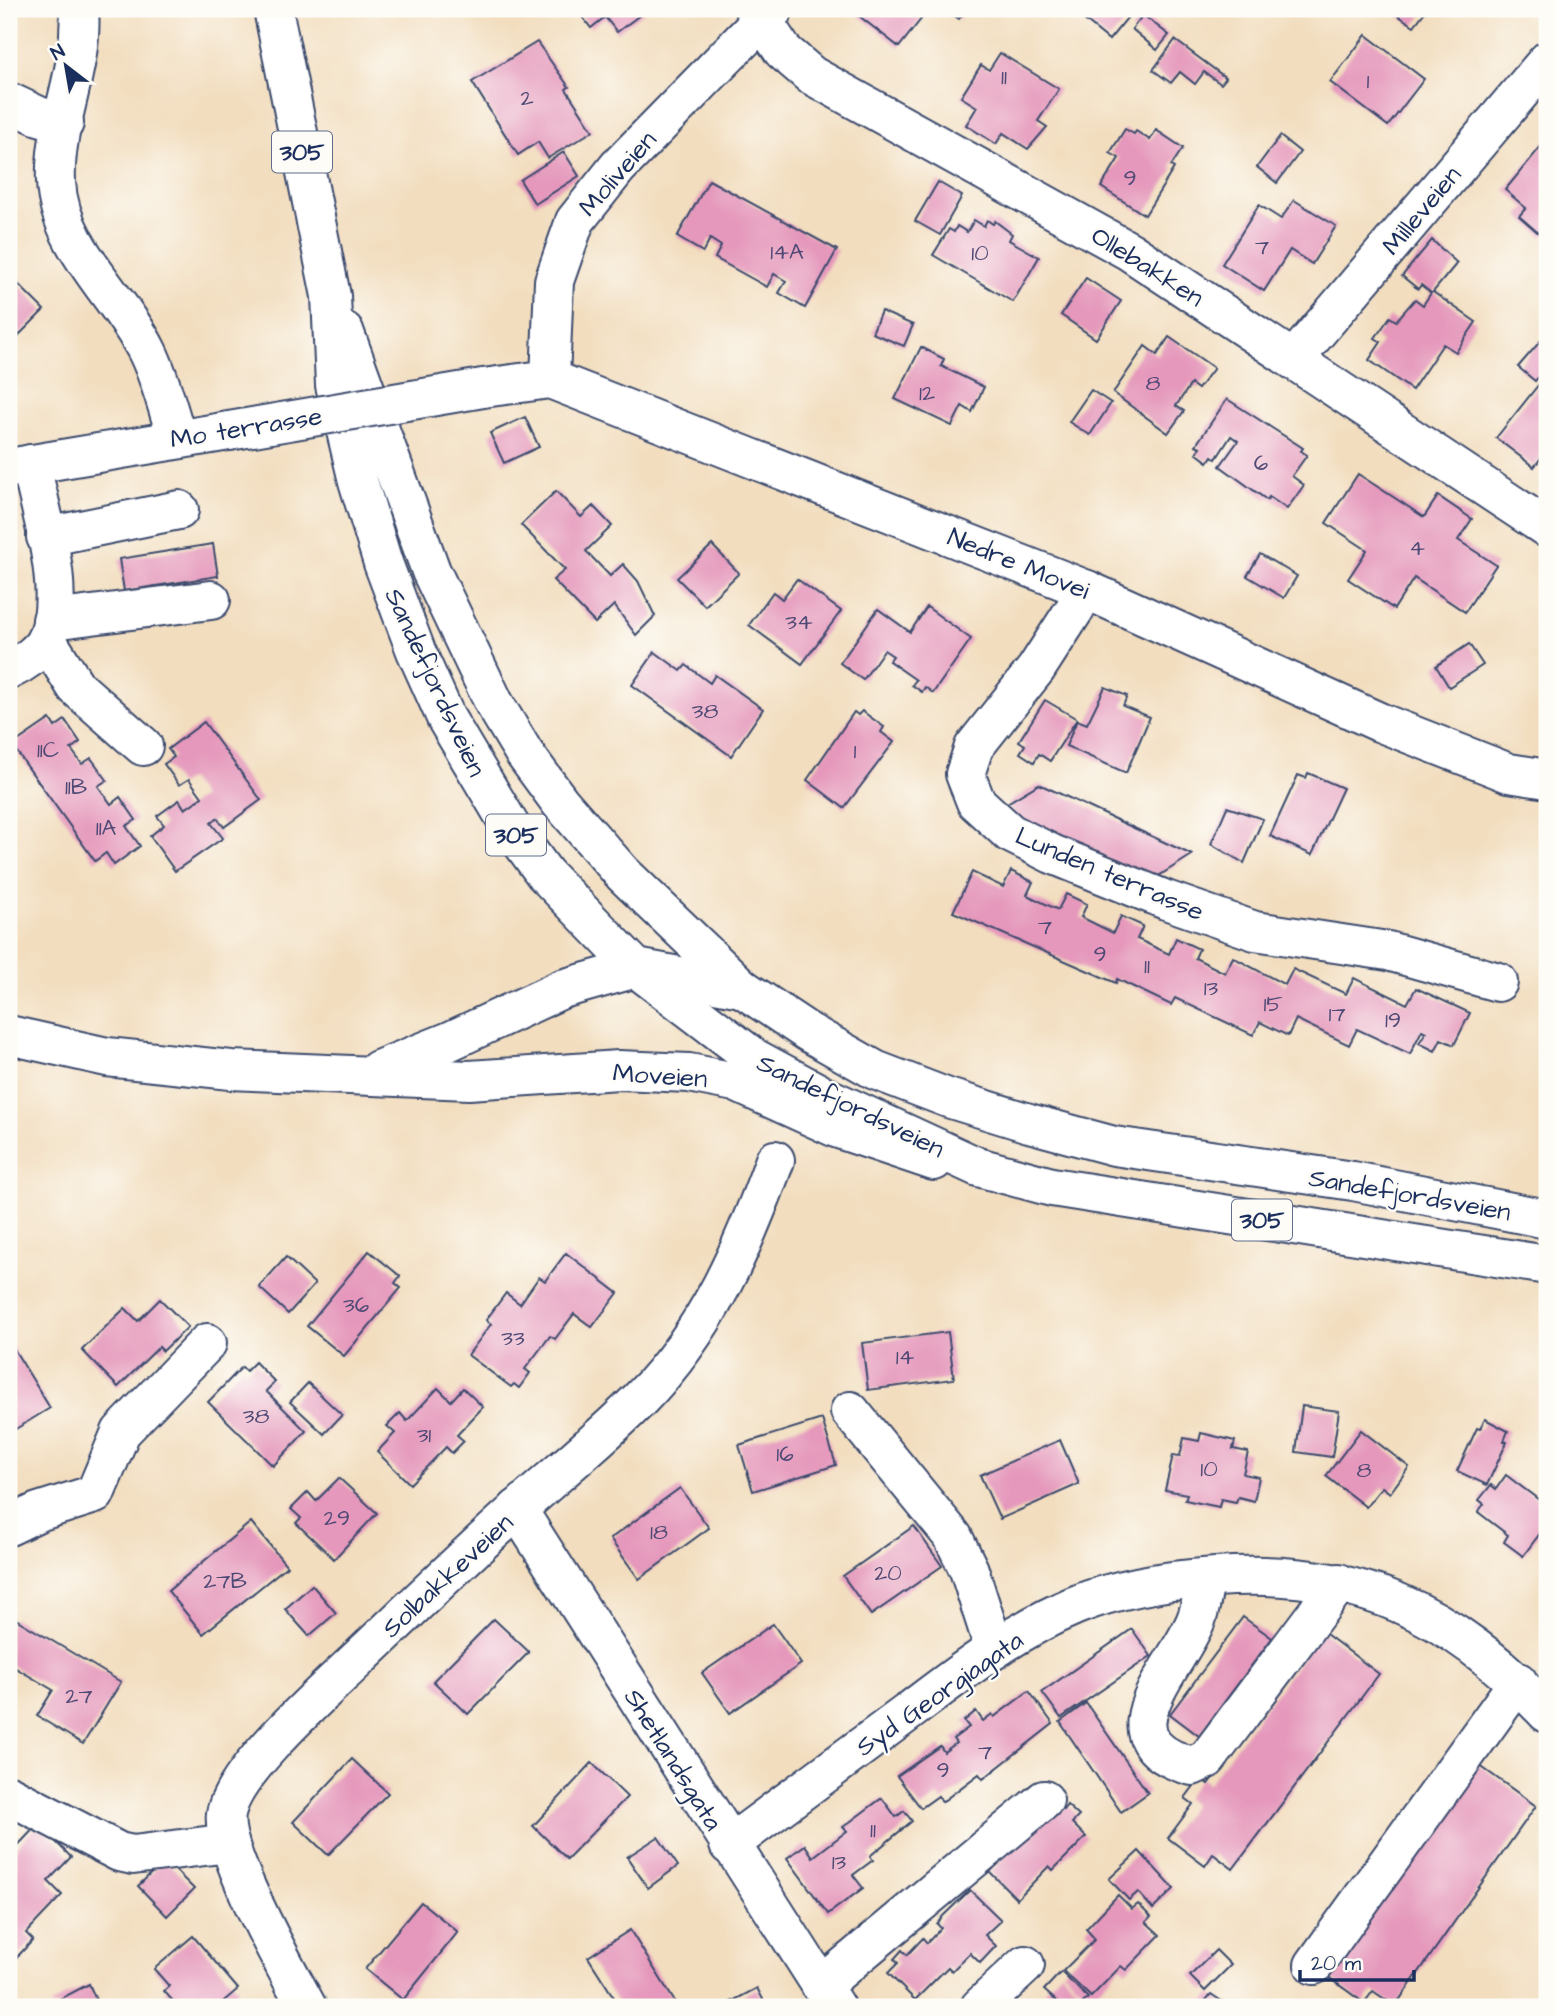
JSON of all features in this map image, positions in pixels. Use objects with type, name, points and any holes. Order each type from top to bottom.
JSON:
[{"type":"street","points":[[79,9],[81,29],[77,64],[64,123],[56,182],[62,211],[82,252],[148,353],[177,438]]},
{"type":"street","name":"Sandefjordsveien","points":[[273,9],[331,296],[431,571],[494,703],[553,792],[605,853],[742,988],[808,1032],[875,1070],[948,1098],[1029,1123],[1114,1146],[1353,1181],[1547,1219]]},
{"type":"street","name":"Ollebakken","points":[[763,13],[783,51],[811,75],[1129,251],[1547,528]]},
{"type":"street","name":"Moliveien","points":[[550,379],[554,281],[575,221],[618,167],[763,13]]},
{"type":"street","name":"Milleveien","points":[[1294,359],[1547,61]]},
{"type":"street","points":[[9,102],[39,117],[64,123]]},
{"type":"street","name":"Sandefjordsveien","points":[[331,296],[335,386],[379,551],[416,651],[447,720],[512,829],[545,874],[635,968],[754,1058],[824,1096],[978,1167],[1066,1189],[1547,1265]]},
{"type":"street","name":"Nedre Movei","points":[[483,388],[550,379],[1087,590],[1379,722],[1509,773],[1547,779]]},
{"type":"street","name":"Mo terrasse","points":[[20,466],[483,388]]},
{"type":"street","points":[[9,670],[38,650],[49,630],[55,599],[46,537],[20,466]]},
{"type":"street","points":[[46,537],[179,510]]},
{"type":"street","name":"Lunden terrasse","points":[[1087,590],[1036,669],[974,747],[965,774],[976,802],[1010,833],[1052,854],[1242,927],[1388,951],[1498,982]]},
{"type":"street","points":[[49,630],[211,600]]},
{"type":"street","points":[[49,630],[76,687],[142,746]]},
{"type":"street","name":"Moveien","points":[[369,1074],[448,1042],[562,989],[635,968],[742,988]]},
{"type":"street","name":"Moveien","points":[[9,1035],[107,1057],[231,1070],[469,1080],[619,1070],[689,1073],[735,1082],[836,1128],[925,1159],[978,1167]]},
{"type":"street","name":"Solbakkeveien","points":[[307,2007],[262,1922],[229,1843],[226,1814],[237,1787],[294,1719],[517,1509],[642,1398],[686,1344],[720,1294],[754,1220],[775,1160]]},
{"type":"street","points":[[9,1526],[38,1512],[95,1494],[121,1432],[207,1343]]},
{"type":"street","points":[[850,1410],[953,1536],[969,1570],[994,1648]]},
{"type":"street","name":"Shetlandsgata","points":[[517,1509],[828,1997]]},
{"type":"street","name":"Syd Georgiagata","points":[[729,1845],[994,1648],[1076,1605],[1146,1584],[1267,1574],[1339,1583],[1387,1597],[1434,1619],[1483,1651],[1547,1713]]},
{"type":"street","points":[[1205,1578],[1196,1620],[1155,1689],[1145,1721],[1150,1741],[1172,1761],[1192,1766],[1207,1759],[1339,1583]]},
{"type":"street","points":[[1314,1965],[1518,1682]]},
{"type":"street","points":[[9,1795],[119,1852],[133,1855],[229,1843]]},
{"type":"street","points":[[828,1997],[1044,1800]]},
{"type":"street","points":[[980,2007],[1025,1965]]},
{"type":"building","points":[[576,9],[648,9],[617,32],[605,17],[591,28]]},
{"type":"building","points":[[850,9],[929,9],[899,47]]},
{"type":"building","points":[[945,9],[967,9],[959,19]]},
{"type":"building","points":[[1071,9],[1117,9],[1128,17],[1109,40]]},
{"type":"building","points":[[1388,9],[1427,9],[1414,26]]},
{"type":"building","points":[[1143,15],[1169,35],[1157,50],[1132,29]]},
{"type":"building","points":[[1366,35],[1424,79],[1388,126],[1330,82]]},
{"type":"building","points":[[1175,40],[1226,78],[1221,84],[1204,72],[1195,84],[1180,72],[1171,83],[1153,70]]},
{"type":"building","points":[[537,42],[569,87],[566,89],[593,131],[548,158],[538,142],[518,155],[472,82]]},
{"type":"building","points":[[1000,53],[1059,89],[1038,121],[1047,127],[1028,149],[1003,133],[996,144],[966,125],[977,107],[961,97],[981,65],[989,70]]},
{"type":"building","points":[[1125,129],[1134,134],[1136,131],[1150,140],[1156,130],[1183,148],[1145,215],[1101,187],[1119,158],[1110,153]]},
{"type":"building","points":[[1280,136],[1300,152],[1277,183],[1257,167]]},
{"type":"building","points":[[1547,139],[1547,231],[1543,237],[1519,216],[1526,208],[1505,190]]},
{"type":"building","points":[[564,152],[579,176],[535,204],[520,180]]},
{"type":"building","points":[[709,180],[837,250],[805,308],[779,293],[786,281],[774,274],[767,287],[715,258],[721,246],[710,239],[703,252],[677,237]]},
{"type":"building","points":[[938,182],[962,196],[940,235],[915,221]]},
{"type":"building","points":[[1294,200],[1336,226],[1312,264],[1290,250],[1264,291],[1222,264],[1259,205],[1281,219]]},
{"type":"building","points":[[974,220],[984,226],[987,220],[993,224],[995,221],[1012,234],[1009,240],[1039,257],[1013,302],[933,255],[949,229],[954,232],[957,226],[967,232]]},
{"type":"building","points":[[1432,240],[1457,263],[1433,292],[1476,322],[1456,352],[1443,344],[1412,390],[1369,360],[1381,342],[1375,338],[1390,317],[1396,321],[1415,299],[1423,305],[1431,293],[1421,285],[1418,289],[1402,276]]},
{"type":"building","points":[[9,275],[44,310],[9,345]]},
{"type":"building","points":[[1086,278],[1121,301],[1096,339],[1061,315]]},
{"type":"building","points":[[881,311],[913,325],[904,346],[872,333]]},
{"type":"building","points":[[1169,337],[1214,368],[1198,389],[1191,384],[1176,406],[1184,411],[1168,433],[1113,393],[1145,346],[1157,355]]},
{"type":"building","points":[[1543,338],[1547,341],[1547,366],[1535,381],[1518,367]]},
{"type":"building","points":[[921,347],[944,359],[941,366],[984,387],[972,412],[962,406],[952,426],[895,399]]},
{"type":"building","points":[[1547,374],[1547,450],[1534,467],[1496,438]]},
{"type":"building","points":[[1091,390],[1111,403],[1090,435],[1069,422]]},
{"type":"building","points":[[1227,399],[1303,448],[1301,451],[1307,455],[1292,476],[1304,485],[1287,509],[1269,497],[1267,500],[1220,466],[1238,441],[1231,436],[1216,459],[1212,456],[1208,462],[1196,453],[1200,447],[1196,445]]},
{"type":"building","points":[[525,417],[539,447],[504,463],[490,433]]},
{"type":"building","points":[[1358,474],[1424,517],[1438,496],[1472,519],[1458,540],[1496,565],[1465,612],[1414,578],[1394,609],[1348,579],[1367,550],[1326,523]]},
{"type":"building","points":[[556,491],[581,517],[593,506],[612,526],[586,551],[610,576],[623,564],[638,581],[655,616],[636,635],[614,605],[595,623],[553,580],[565,570],[521,525]]},
{"type":"building","points":[[213,544],[218,576],[124,591],[119,559]]},
{"type":"building","points":[[712,545],[739,573],[705,606],[677,578]]},
{"type":"building","points":[[1260,554],[1297,576],[1284,598],[1247,576]]},
{"type":"building","points":[[797,579],[841,611],[802,664],[749,625],[773,592],[782,599]]},
{"type":"building","points":[[927,607],[971,639],[933,693],[925,687],[922,692],[912,685],[916,680],[889,661],[893,656],[884,650],[863,680],[840,663],[878,609],[910,632]]},
{"type":"building","points":[[1469,644],[1483,665],[1449,687],[1436,666]]},
{"type":"building","points":[[655,652],[681,671],[686,665],[710,683],[715,675],[763,709],[731,756],[632,685]]},
{"type":"building","points":[[1105,687],[1127,696],[1123,706],[1150,717],[1126,773],[1066,746],[1077,720],[1087,724]]},
{"type":"building","points":[[1045,700],[1077,719],[1050,761],[1039,754],[1034,762],[1020,753],[1025,745],[1019,741]]},
{"type":"building","points":[[862,711],[884,727],[881,732],[894,742],[844,808],[807,780],[854,712],[858,715]]},
{"type":"building","points":[[50,719],[55,727],[65,720],[80,742],[71,749],[82,764],[91,758],[107,780],[98,786],[111,804],[120,797],[136,820],[126,826],[140,846],[114,865],[106,853],[95,861],[12,745]]},
{"type":"building","points":[[204,722],[261,800],[224,827],[217,818],[211,823],[223,838],[175,871],[150,836],[164,825],[157,816],[179,800],[185,809],[202,797],[189,779],[179,785],[164,764],[174,757],[168,749]]},
{"type":"building","points":[[1308,773],[1343,788],[1312,855],[1270,836],[1298,775],[1306,778]]},
{"type":"building","points":[[1039,784],[1192,855],[1152,880],[1016,818],[1007,803]]},
{"type":"building","points":[[1227,807],[1263,819],[1244,863],[1211,844]]},
{"type":"building","points":[[1011,871],[1033,882],[1027,895],[1058,910],[1066,894],[1087,904],[1081,917],[1113,933],[1121,916],[1143,926],[1137,939],[1169,954],[1176,938],[1199,949],[1195,958],[1225,973],[1233,957],[1285,985],[1293,969],[1346,994],[1354,978],[1407,1004],[1416,988],[1470,1013],[1454,1045],[1441,1039],[1435,1051],[1419,1043],[1426,1032],[1422,1030],[1410,1054],[1357,1029],[1349,1045],[1296,1019],[1288,1036],[1260,1022],[1253,1035],[1175,998],[1171,1005],[1117,979],[1116,983],[953,912],[972,872],[1003,887]]},
{"type":"building","points":[[369,1251],[400,1276],[395,1283],[401,1288],[344,1356],[307,1326]]},
{"type":"building","points":[[566,1253],[618,1293],[592,1327],[574,1314],[555,1339],[550,1336],[525,1369],[530,1373],[519,1388],[514,1384],[511,1387],[468,1355],[491,1324],[486,1320],[506,1293],[520,1304],[539,1277],[545,1281]]},
{"type":"building","points":[[286,1257],[315,1284],[288,1314],[259,1287]]},
{"type":"building","points":[[160,1299],[188,1327],[163,1351],[159,1347],[118,1387],[82,1350],[125,1308],[138,1321]]},
{"type":"building","points":[[948,1332],[954,1379],[868,1390],[862,1343]]},
{"type":"building","points":[[9,1341],[50,1408],[9,1433]]},
{"type":"building","points":[[255,1362],[275,1382],[266,1391],[306,1431],[273,1466],[208,1402],[242,1367],[246,1371]]},
{"type":"building","points":[[308,1383],[342,1415],[324,1434],[290,1402]]},
{"type":"building","points":[[438,1388],[451,1401],[463,1388],[483,1407],[457,1435],[464,1441],[452,1453],[446,1447],[410,1484],[377,1452],[395,1433],[387,1426],[400,1413],[407,1421]]},
{"type":"building","points":[[1302,1406],[1339,1411],[1332,1457],[1296,1452]]},
{"type":"building","points":[[822,1419],[836,1465],[753,1491],[739,1445]]},
{"type":"building","points":[[1485,1419],[1508,1431],[1504,1441],[1507,1442],[1487,1485],[1457,1471],[1477,1428],[1480,1429]]},
{"type":"building","points":[[1361,1430],[1409,1467],[1390,1493],[1382,1487],[1366,1507],[1326,1476]]},
{"type":"building","points":[[1201,1433],[1235,1441],[1233,1449],[1248,1452],[1243,1474],[1259,1477],[1254,1501],[1238,1497],[1236,1502],[1221,1499],[1219,1507],[1185,1500],[1187,1494],[1165,1490],[1173,1455],[1180,1456],[1184,1438],[1199,1441]]},
{"type":"building","points":[[1060,1440],[1079,1484],[1000,1519],[980,1475]]},
{"type":"building","points":[[1506,1475],[1547,1506],[1547,1524],[1523,1556],[1504,1542],[1508,1535],[1478,1512],[1484,1504],[1479,1500],[1491,1485],[1496,1489]]},
{"type":"building","points":[[339,1478],[377,1513],[334,1559],[296,1523],[301,1518],[291,1509],[308,1492],[316,1501]]},
{"type":"building","points":[[680,1488],[709,1528],[639,1579],[610,1539]]},
{"type":"building","points":[[251,1522],[287,1566],[203,1634],[168,1591]]},
{"type":"building","points":[[914,1526],[942,1566],[871,1615],[843,1576]]},
{"type":"building","points":[[312,1585],[336,1613],[309,1636],[285,1609]]},
{"type":"building","points":[[1243,1617],[1272,1638],[1199,1736],[1170,1714]]},
{"type":"building","points":[[14,1618],[121,1682],[83,1744],[37,1716],[53,1690],[9,1664],[9,1627]]},
{"type":"building","points":[[494,1619],[529,1652],[468,1714],[433,1681]]},
{"type":"building","points":[[773,1624],[801,1664],[730,1713],[702,1673]]},
{"type":"building","points":[[1132,1629],[1151,1656],[1061,1718],[1042,1692]]},
{"type":"building","points":[[1322,1631],[1379,1674],[1233,1869],[1213,1854],[1205,1866],[1168,1838],[1193,1804],[1185,1798],[1200,1778],[1208,1784]]},
{"type":"building","points":[[1029,1691],[1053,1724],[983,1779],[979,1774],[942,1802],[938,1796],[921,1808],[897,1776],[940,1746],[944,1752],[956,1743],[953,1739],[969,1727],[964,1721],[976,1711],[983,1721],[992,1714],[994,1717]]},
{"type":"building","points":[[1086,1703],[1148,1793],[1121,1812],[1060,1722]]},
{"type":"building","points":[[352,1759],[388,1793],[328,1855],[293,1822]]},
{"type":"building","points":[[592,1763],[627,1797],[567,1859],[533,1826]]},
{"type":"building","points":[[1476,1763],[1536,1806],[1395,2006],[1373,1991],[1364,2003],[1327,1976]]},
{"type":"building","points":[[882,1798],[896,1817],[904,1811],[912,1821],[870,1856],[873,1860],[853,1875],[863,1888],[828,1914],[787,1858],[805,1845],[813,1857],[847,1831],[843,1827]]},
{"type":"building","points":[[1055,1802],[1063,1810],[1067,1805],[1079,1816],[1072,1823],[1086,1837],[1053,1870],[1049,1866],[1017,1899],[990,1872]]},
{"type":"building","points":[[38,1824],[71,1857],[48,1881],[62,1895],[26,1933],[33,1940],[16,1958],[9,1952],[9,1855]]},
{"type":"building","points":[[658,1837],[678,1866],[648,1888],[627,1857]]},
{"type":"building","points":[[1139,1851],[1174,1889],[1153,1909],[1138,1892],[1129,1900],[1109,1879]]},
{"type":"building","points":[[165,1860],[194,1889],[167,1916],[138,1886]]},
{"type":"building","points":[[970,1890],[1001,1920],[985,1935],[996,1946],[980,1963],[970,1953],[952,1971],[948,1967],[915,2000],[888,1973],[898,1963],[894,1959],[902,1950],[907,1955],[923,1938],[927,1943],[941,1928],[937,1924],[943,1916]]},
{"type":"building","points":[[1118,1895],[1132,1909],[1138,1904],[1151,1917],[1146,1922],[1160,1935],[1126,1970],[1121,1966],[1091,1997],[1063,1971],[1095,1939],[1086,1929]]},
{"type":"building","points":[[421,1902],[458,1932],[403,2000],[365,1969]]},
{"type":"building","points":[[630,1930],[675,2002],[668,2007],[620,2007],[588,1957]]},
{"type":"building","points":[[193,1936],[238,1989],[217,2007],[178,2007],[164,1991],[169,1986],[154,1969]]},
{"type":"building","points":[[1216,1950],[1231,1965],[1205,1991],[1190,1976]]},
{"type":"building","points":[[1061,1972],[1088,1998],[1079,2007],[1063,2007],[1044,1990]]},
{"type":"building","points":[[89,1984],[99,2007],[48,2007],[60,1999]]},
{"type":"building","points":[[757,1988],[767,2007],[726,2007],[725,2005]]},
{"type":"building","points":[[1211,1994],[1220,2000],[1230,2007],[1200,2007]]}]
